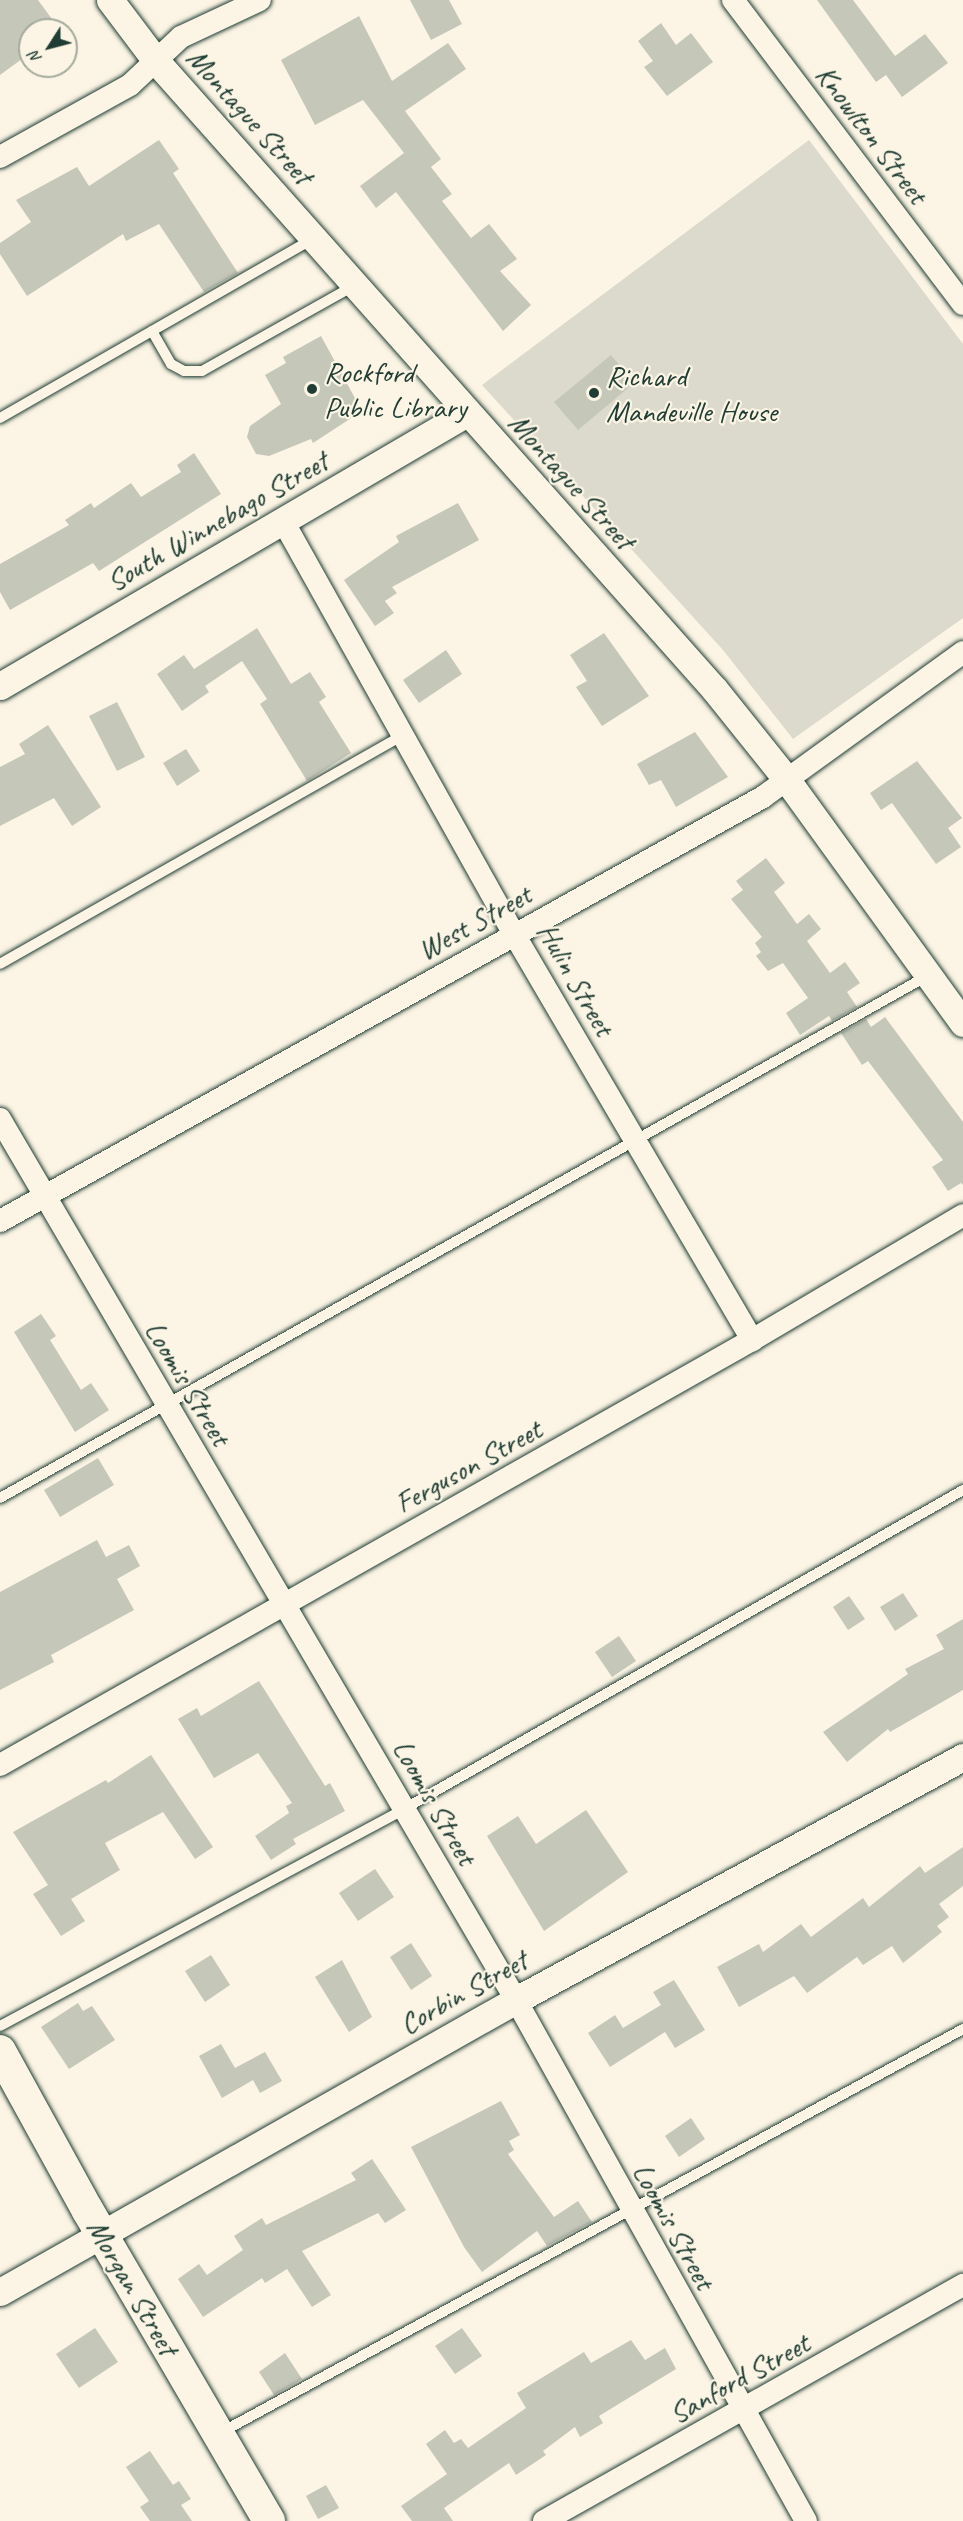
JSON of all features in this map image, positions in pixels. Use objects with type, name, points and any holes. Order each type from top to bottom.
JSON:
[{"type":"main road","name":"Morgan Street","points":[[0,2051],[102,2233],[269,2521]]},
{"type":"street","name":"Montague Street","points":[[110,0],[156,61],[715,690],[787,780],[963,1023]]},
{"type":"street","points":[[0,157],[130,85],[181,37],[260,0]]},
{"type":"street","name":"Knowlton Street","points":[[733,0],[963,304]]},
{"type":"street","name":"South Winnebago Street","points":[[0,686],[467,413]]},
{"type":"street","name":"Hulin Street","points":[[282,521],[514,934],[752,1340]]},
{"type":"street","name":"West Street","points":[[0,1221],[787,780],[963,652]]},
{"type":"street","name":"Loomis Street","points":[[0,1119],[43,1196],[516,2000],[742,2411],[806,2521]]},
{"type":"street","name":"Ferguson Street","points":[[0,1765],[752,1340],[963,1215]]},
{"type":"street","name":"Corbin Street","points":[[0,2292],[516,2000],[963,1757]]},
{"type":"street","name":"Sanford Street","points":[[546,2521],[963,2285]]},
{"type":"lane","points":[[0,418],[314,238]]},
{"type":"lane","points":[[152,331],[171,364],[184,371],[202,371],[355,285]]},
{"type":"lane","points":[[0,964],[402,736]]},
{"type":"lane","points":[[0,1498],[930,975]]},
{"type":"lane","points":[[0,2026],[404,1809],[963,1490]]},
{"type":"lane","points":[[219,2434],[963,2029]]},
{"type":"shaded area","points":[[809,140],[963,344],[963,618],[793,739],[723,650],[482,385]]},
{"type":"building","points":[[0,0],[38,0],[51,18],[18,18],[18,62],[0,75]]},
{"type":"building","points":[[410,0],[449,0],[462,24],[431,40]]},
{"type":"building","points":[[817,0],[853,0],[895,56],[925,34],[948,63],[902,97],[886,75],[876,82]]},
{"type":"building","points":[[359,16],[392,81],[448,43],[466,69],[405,111],[441,159],[431,167],[452,194],[442,201],[471,238],[489,224],[517,259],[500,271],[531,305],[503,331],[396,192],[376,208],[360,186],[404,153],[363,100],[315,125],[281,60]]},
{"type":"building","points":[[661,23],[676,45],[691,33],[713,62],[667,96],[644,67],[653,61],[638,41]]},
{"type":"building","points":[[159,140],[179,169],[173,173],[238,273],[204,292],[159,224],[126,241],[123,234],[27,296],[0,254],[0,243],[31,222],[16,200],[77,167],[89,186]]},
{"type":"building","name":"Rockford Public Library","points":[[321,336],[362,411],[313,443],[311,439],[269,456],[256,454],[247,437],[250,426],[281,404],[265,375],[286,363],[283,357]]},
{"type":"building","name":"Richard Mandeville House","points":[[611,355],[634,383],[578,430],[554,402]]},
{"type":"building","points":[[194,453],[221,494],[99,571],[93,563],[10,610],[0,592],[0,564],[69,525],[65,520],[91,503],[94,508],[131,483],[141,497],[181,472],[177,465]]},
{"type":"building","points":[[458,503],[479,540],[392,587],[397,593],[385,601],[394,613],[375,626],[344,580],[399,542],[396,536]]},
{"type":"building","points":[[257,628],[291,684],[310,672],[326,697],[319,702],[351,753],[307,781],[260,704],[267,699],[242,661],[205,686],[209,692],[182,711],[157,674],[184,655],[194,669]]},
{"type":"building","points":[[604,633],[649,696],[602,726],[576,687],[587,681],[570,655]]},
{"type":"building","points":[[446,650],[462,674],[419,703],[403,680]]},
{"type":"building","points":[[117,702],[145,757],[117,771],[89,716]]},
{"type":"building","points":[[48,725],[101,807],[72,826],[54,798],[0,826],[0,767],[25,754],[19,744]]},
{"type":"building","points":[[695,732],[728,777],[676,807],[661,780],[649,785],[637,764]]},
{"type":"building","points":[[186,749],[200,771],[177,786],[163,763]]},
{"type":"building","points":[[917,761],[962,818],[948,828],[961,847],[936,864],[892,803],[881,810],[870,793]]},
{"type":"building","points":[[766,858],[785,883],[774,892],[797,924],[809,914],[821,929],[807,941],[830,973],[845,962],[860,983],[847,992],[857,1007],[832,1021],[829,1016],[800,1035],[786,1013],[808,998],[783,963],[768,971],[756,956],[761,952],[755,943],[762,937],[731,899],[743,890],[736,881]]},
{"type":"building","points":[[885,1017],[963,1122],[963,1185],[961,1183],[948,1191],[932,1167],[943,1160],[868,1061],[862,1065],[841,1033],[866,1019],[871,1027]]},
{"type":"building","points":[[41,1314],[56,1336],[50,1340],[81,1390],[91,1383],[109,1410],[75,1432],[14,1332]]},
{"type":"building","points":[[98,1458],[114,1485],[60,1517],[44,1490]]},
{"type":"building","points":[[97,1540],[106,1557],[129,1545],[140,1566],[117,1579],[134,1610],[51,1655],[54,1662],[0,1690],[0,1592]]},
{"type":"building","points":[[903,1593],[918,1616],[895,1631],[880,1607]]},
{"type":"building","points":[[849,1596],[865,1619],[848,1630],[833,1607]]},
{"type":"building","points":[[963,1619],[963,1690],[890,1732],[888,1729],[847,1762],[823,1732],[908,1674],[905,1669],[944,1649],[936,1635]]},
{"type":"building","points":[[619,1636],[636,1661],[612,1677],[595,1652]]},
{"type":"building","points":[[259,1681],[325,1786],[330,1783],[345,1811],[293,1839],[296,1844],[271,1860],[255,1836],[289,1813],[286,1806],[292,1803],[258,1753],[214,1778],[178,1719],[197,1708],[201,1716]]},
{"type":"building","points":[[151,1755],[213,1847],[195,1859],[163,1812],[105,1843],[120,1870],[71,1899],[85,1921],[61,1936],[33,1894],[48,1885],[13,1832],[106,1780],[108,1783]]},
{"type":"building","points":[[586,1810],[628,1872],[544,1931],[487,1836],[518,1816],[536,1844]]},
{"type":"building","points":[[963,1847],[963,1886],[939,1904],[949,1917],[937,1926],[942,1932],[903,1963],[892,1946],[863,1965],[857,1957],[807,1993],[794,1976],[739,2007],[717,1967],[759,1944],[763,1952],[801,1924],[811,1937],[863,1898],[869,1907],[920,1866],[925,1873]]},
{"type":"building","points":[[375,1869],[394,1897],[358,1921],[339,1893]]},
{"type":"building","points":[[411,1943],[432,1976],[411,1990],[390,1957]]},
{"type":"building","points":[[211,1955],[230,1985],[205,2002],[185,1971]]},
{"type":"building","points":[[342,1960],[372,2017],[349,2032],[315,1977]]},
{"type":"building","points":[[674,1980],[705,2030],[675,2048],[665,2032],[610,2067],[588,2033],[615,2015],[623,2028],[661,2005],[653,1992]]},
{"type":"building","points":[[78,2003],[83,2011],[92,2006],[115,2040],[69,2069],[41,2027]]},
{"type":"building","points":[[221,2044],[235,2068],[265,2052],[282,2081],[260,2093],[253,2080],[222,2098],[199,2056]]},
{"type":"building","points":[[501,2101],[520,2135],[509,2141],[514,2150],[508,2154],[554,2217],[578,2201],[592,2222],[547,2246],[537,2231],[482,2272],[464,2247],[411,2147]]},
{"type":"building","points":[[691,2118],[705,2139],[679,2157],[665,2136]]},
{"type":"building","points":[[372,2159],[406,2210],[385,2223],[378,2213],[302,2251],[331,2295],[312,2307],[287,2269],[265,2283],[262,2278],[203,2317],[178,2279],[199,2264],[207,2275],[243,2250],[234,2236],[262,2218],[266,2225],[356,2180],[351,2173]]},
{"type":"building","points":[[95,2328],[118,2362],[79,2388],[56,2354]]},
{"type":"building","points":[[462,2328],[482,2356],[455,2374],[435,2346]]},
{"type":"building","points":[[631,2340],[645,2360],[665,2348],[676,2369],[599,2416],[603,2423],[580,2437],[575,2427],[543,2451],[546,2455],[516,2475],[509,2463],[444,2508],[453,2521],[412,2521],[401,2506],[447,2474],[426,2444],[445,2430],[454,2443],[461,2439],[468,2448],[526,2408],[517,2393],[584,2352],[591,2363]]},
{"type":"building","points":[[285,2353],[302,2379],[274,2395],[259,2372]]},
{"type":"building","points":[[150,2451],[173,2485],[179,2481],[191,2499],[181,2505],[192,2521],[150,2521],[140,2507],[149,2501],[126,2467]]},
{"type":"building","points":[[326,2485],[339,2508],[318,2519],[306,2496]]},
{"type":"place","name":"Rockford Public Library","points":[[312,389]]},
{"type":"place","name":"Richard Mandeville House","points":[[594,393]]}]
